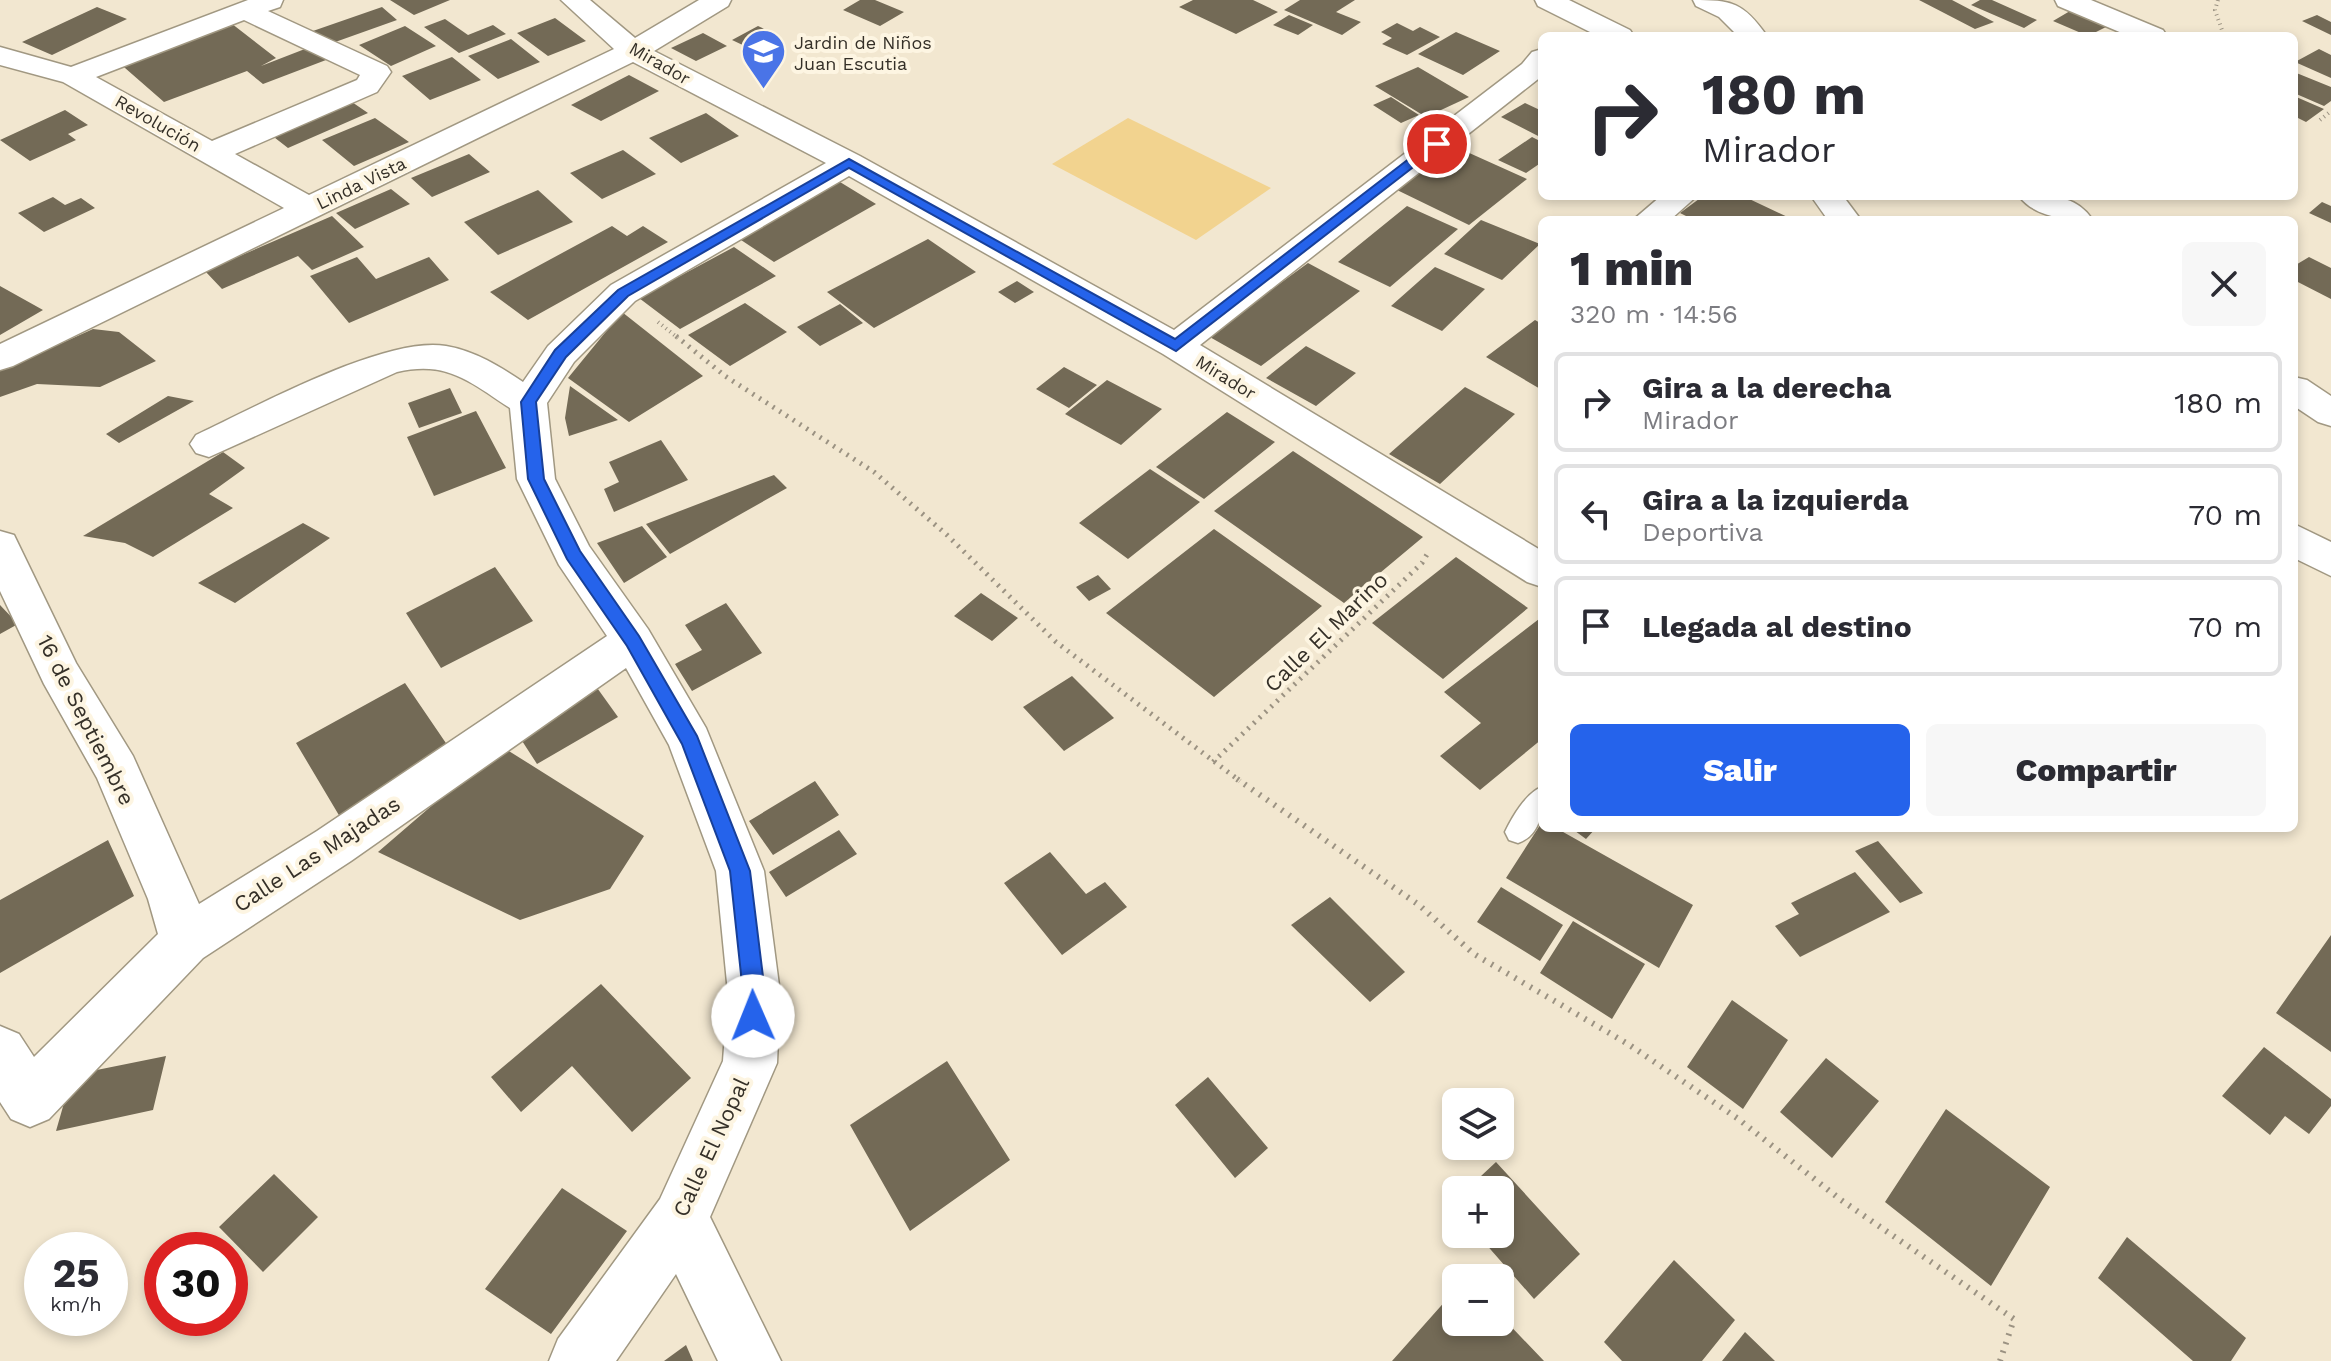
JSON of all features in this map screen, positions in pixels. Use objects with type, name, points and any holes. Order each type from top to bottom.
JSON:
[{"type":"street","points":[[73,76],[272,0]]},
{"type":"street","name":"Mirador","points":[[574,0],[633,51],[849,163],[1176,346],[1538,569]]},
{"type":"street","name":"Linda Vista","points":[[0,358],[633,51],[718,0]]},
{"type":"street","points":[[1706,0],[1729,11],[1749,32]]},
{"type":"street","points":[[2068,0],[2144,32]]},
{"type":"street","points":[[1554,32],[1555,2],[1612,32]]},
{"type":"street","points":[[211,153],[367,86],[377,72],[244,10]]},
{"type":"street","name":"Revolución","points":[[0,56],[73,76],[308,208]]},
{"type":"street","points":[[1176,346],[1519,80],[1538,62]]},
{"type":"street","points":[[209,444],[386,363],[411,355],[436,354],[456,358],[528,402],[561,354],[623,293],[849,163]]},
{"type":"street","points":[[1654,216],[1676,200]]},
{"type":"street","points":[[2044,200],[2071,216]]},
{"type":"street","points":[[2298,392],[2331,413]]},
{"type":"street","name":"Calle El Nopal","points":[[528,402],[536,479],[573,554],[633,641],[690,741],[740,871],[754,993],[750,1063],[680,1219],[580,1361]]},
{"type":"street","points":[[2298,541],[2331,561]]},
{"type":"street","name":"16 de Septiembre","points":[[0,546],[59,672],[117,770],[173,899],[185,941]]},
{"type":"street","name":"Calle Las Majadas","points":[[0,1052],[30,1100],[185,941],[334,846],[633,641]]},
{"type":"street","points":[[680,1219],[750,1361]]},
{"type":"lane","points":[[1518,832],[1538,804]]},
{"type":"path","points":[[2218,0],[2215,10],[2223,32]]},
{"type":"path","points":[[2320,120],[2331,111]]},
{"type":"path","points":[[623,293],[725,376],[874,472],[947,535],[1056,642],[1213,762],[1419,905],[1474,954],[1628,1044],[1700,1093],[1841,1200],[2014,1319],[2000,1361]]},
{"type":"path","name":"Calle El Marino","points":[[1213,762],[1422,563],[1448,515]]},
{"type":"shaded area","points":[[1128,118],[1271,188],[1196,240],[1052,164]]},
{"type":"building","points":[[390,0],[450,0],[414,15]]},
{"type":"building","points":[[860,0],[875,0],[904,12],[880,26],[843,10]]},
{"type":"building","points":[[1193,0],[1253,0],[1278,12],[1236,34],[1179,7]]},
{"type":"building","points":[[1300,0],[1355,0],[1336,12],[1361,22],[1342,35],[1284,10]]},
{"type":"building","points":[[1919,0],[1952,0],[1994,22],[1975,29]]},
{"type":"building","points":[[1980,0],[1992,0],[2037,20],[2024,28],[1971,5]]},
{"type":"building","points":[[97,7],[127,19],[52,55],[22,42]]},
{"type":"building","points":[[382,7],[397,20],[324,46],[310,32]]},
{"type":"building","points":[[2070,11],[2106,27],[2096,32],[2079,32],[2053,21]]},
{"type":"building","points":[[1289,15],[1313,25],[1298,35],[1273,25]]},
{"type":"building","points":[[2317,15],[2331,22],[2331,35],[2302,21]]},
{"type":"building","points":[[555,18],[586,41],[548,56],[517,33]]},
{"type":"building","points":[[445,19],[468,35],[493,25],[506,34],[459,53],[424,27]]},
{"type":"building","points":[[227,20],[276,58],[261,66],[310,47],[326,60],[263,84],[247,71],[164,102],[117,61]]},
{"type":"building","points":[[1397,23],[1413,31],[1420,27],[1440,37],[1407,55],[1382,44],[1392,38],[1381,32]]},
{"type":"building","points":[[405,26],[436,46],[391,66],[359,45]]},
{"type":"building","points":[[758,26],[775,34],[749,48],[732,40]]},
{"type":"building","points":[[1456,32],[1500,51],[1463,75],[1418,54]]},
{"type":"building","points":[[703,33],[727,46],[696,61],[671,48]]},
{"type":"building","points":[[511,39],[540,62],[498,79],[468,56]]},
{"type":"building","points":[[2319,49],[2331,55],[2331,78],[2298,63],[2298,60]]},
{"type":"building","points":[[452,57],[481,80],[430,100],[402,76]]},
{"type":"building","points":[[1418,67],[1469,97],[1426,117],[1375,86]]},
{"type":"building","points":[[2298,74],[2331,87],[2331,101],[2324,106],[2298,95]]},
{"type":"building","points":[[629,75],[659,91],[601,121],[571,105]]},
{"type":"building","points":[[1391,97],[1419,115],[1401,123],[1373,105]]},
{"type":"building","points":[[2298,98],[2324,109],[2306,122],[2298,118]]},
{"type":"building","points":[[349,100],[368,113],[288,148],[270,134]]},
{"type":"building","points":[[1525,103],[1538,109],[1538,136],[1501,117]]},
{"type":"building","points":[[65,110],[88,125],[68,134],[76,140],[30,161],[0,140]]},
{"type":"building","points":[[706,113],[739,136],[681,163],[649,138]]},
{"type":"building","points":[[375,118],[409,142],[354,166],[322,140]]},
{"type":"building","points":[[1532,137],[1538,140],[1538,165],[1526,173],[1498,160]]},
{"type":"building","points":[[1456,147],[1527,179],[1469,225],[1397,190]]},
{"type":"building","points":[[623,150],[656,174],[602,199],[570,173]]},
{"type":"building","points":[[469,154],[490,172],[432,197],[411,178]]},
{"type":"building","points":[[840,182],[876,204],[774,262],[738,238]]},
{"type":"building","points":[[391,189],[410,204],[355,229],[336,213]]},
{"type":"building","points":[[538,190],[573,222],[498,255],[464,222]]},
{"type":"building","points":[[53,197],[65,205],[81,198],[95,208],[44,232],[18,213]]},
{"type":"building","points":[[1698,200],[1752,200],[1786,216],[1686,216],[1680,213]]},
{"type":"building","points":[[2322,202],[2331,206],[2331,223],[2309,213]]},
{"type":"building","points":[[1407,206],[1458,229],[1390,287],[1338,262]]},
{"type":"building","points":[[332,216],[364,247],[312,270],[298,256],[222,289],[205,271]]},
{"type":"building","points":[[1481,220],[1538,243],[1502,280],[1444,254]]},
{"type":"building","points":[[612,226],[627,236],[643,226],[668,242],[528,320],[490,292]]},
{"type":"building","points":[[928,239],[976,272],[874,328],[827,292]]},
{"type":"building","points":[[734,247],[776,276],[680,329],[639,298]]},
{"type":"building","points":[[357,257],[376,279],[429,257],[449,280],[349,323],[310,276]]},
{"type":"building","points":[[2309,257],[2331,268],[2331,299],[2298,282],[2298,264]]},
{"type":"building","points":[[1308,263],[1360,291],[1261,366],[1208,336]]},
{"type":"building","points":[[1435,267],[1485,289],[1442,331],[1391,306]]},
{"type":"building","points":[[1017,281],[1034,292],[1015,303],[998,292]]},
{"type":"building","points":[[0,286],[43,310],[0,335]]},
{"type":"building","points":[[745,303],[787,332],[730,366],[688,335]]},
{"type":"building","points":[[840,304],[863,323],[820,346],[797,327]]},
{"type":"building","points":[[622,312],[703,376],[629,422],[568,378]]},
{"type":"building","points":[[1535,320],[1538,322],[1538,388],[1486,357]]},
{"type":"building","points":[[93,329],[119,332],[156,361],[100,387],[37,384],[0,397],[0,371]]},
{"type":"building","points":[[1306,346],[1356,373],[1316,406],[1266,378]]},
{"type":"building","points":[[1064,367],[1097,385],[1069,408],[1036,389]]},
{"type":"building","points":[[1107,380],[1162,409],[1121,445],[1065,414]]},
{"type":"building","points":[[570,386],[618,420],[569,436],[565,418]]},
{"type":"building","points":[[1465,387],[1515,414],[1440,484],[1389,454]]},
{"type":"building","points":[[450,388],[462,413],[419,428],[408,403]]},
{"type":"building","points":[[168,396],[194,401],[119,443],[106,434]]},
{"type":"building","points":[[476,411],[506,468],[434,496],[407,437]]},
{"type":"building","points":[[1227,412],[1275,442],[1204,499],[1156,467]]},
{"type":"building","points":[[661,440],[688,480],[614,512],[604,489],[619,482],[609,462]]},
{"type":"building","points":[[1293,451],[1423,537],[1344,603],[1214,511]]},
{"type":"building","points":[[223,452],[245,468],[209,494],[233,508],[153,557],[125,543],[83,536]]},
{"type":"building","points":[[1150,469],[1200,502],[1128,559],[1079,523]]},
{"type":"building","points":[[774,475],[787,488],[670,554],[646,524]]},
{"type":"building","points":[[303,523],[330,538],[235,603],[198,583]]},
{"type":"building","points":[[642,526],[667,557],[624,583],[597,543]]},
{"type":"building","points":[[1214,529],[1322,606],[1214,697],[1106,613]]},
{"type":"building","points":[[1456,557],[1528,608],[1443,679],[1372,623]]},
{"type":"building","points":[[495,567],[533,621],[441,668],[406,613]]},
{"type":"building","points":[[1098,575],[1111,589],[1089,601],[1076,587]]},
{"type":"building","points":[[981,593],[1018,618],[992,641],[954,616]]},
{"type":"building","points":[[726,603],[762,653],[692,691],[675,664],[702,650],[685,625]]},
{"type":"building","points":[[0,605],[18,624],[0,634]]},
{"type":"building","points":[[1538,620],[1538,742],[1480,790],[1440,756],[1481,723],[1444,692]]},
{"type":"building","points":[[1072,676],[1114,718],[1064,751],[1023,707]]},
{"type":"building","points":[[405,683],[452,752],[340,817],[296,743]]},
{"type":"building","points":[[595,685],[618,717],[537,764],[515,730]]},
{"type":"building","points":[[501,746],[644,836],[610,889],[520,920],[378,852]]},
{"type":"building","points":[[815,781],[839,815],[773,855],[749,821]]},
{"type":"building","points":[[1538,828],[1538,832],[1563,832],[1693,905],[1659,968],[1506,878]]},
{"type":"building","points":[[839,830],[857,854],[786,897],[769,872]]},
{"type":"building","points":[[1576,832],[1592,832],[1586,839]]},
{"type":"building","points":[[108,840],[134,896],[0,973],[0,900]]},
{"type":"building","points":[[1878,841],[1923,893],[1900,903],[1855,851]]},
{"type":"building","points":[[1050,852],[1086,894],[1105,882],[1127,907],[1062,955],[1004,883]]},
{"type":"building","points":[[1855,872],[1890,912],[1800,957],[1775,926],[1799,914],[1791,903]]},
{"type":"building","points":[[1501,887],[1563,925],[1540,961],[1477,922]]},
{"type":"building","points":[[1330,897],[1405,972],[1370,1002],[1291,925]]},
{"type":"building","points":[[1573,921],[1645,964],[1612,1019],[1540,973]]},
{"type":"building","points":[[2331,935],[2331,1052],[2276,1013]]},
{"type":"building","points":[[601,984],[691,1078],[632,1132],[572,1066],[521,1112],[491,1077]]},
{"type":"building","points":[[1732,1000],[1788,1040],[1743,1109],[1687,1067]]},
{"type":"building","points":[[2264,1047],[2331,1099],[2331,1106],[2309,1134],[2285,1116],[2270,1135],[2222,1096]]},
{"type":"building","points":[[166,1056],[153,1110],[56,1131],[72,1075]]},
{"type":"building","points":[[1826,1058],[1879,1101],[1832,1158],[1780,1112]]},
{"type":"building","points":[[947,1061],[1010,1160],[910,1231],[850,1125]]},
{"type":"building","points":[[1208,1077],[1268,1148],[1235,1178],[1175,1105]]},
{"type":"building","points":[[1946,1109],[2050,1187],[1991,1286],[1885,1202]]},
{"type":"building","points":[[1496,1162],[1509,1176],[1481,1176]]},
{"type":"building","points":[[274,1174],[318,1217],[263,1272],[248,1257],[248,1232],[224,1232],[219,1227]]},
{"type":"building","points":[[1514,1182],[1580,1254],[1534,1299],[1514,1276],[1514,1264],[1503,1264],[1489,1248],[1514,1248]]},
{"type":"building","points":[[562,1188],[627,1231],[551,1334],[485,1289]]},
{"type":"building","points":[[2127,1237],[2246,1338],[2231,1361],[2193,1361],[2098,1278]]},
{"type":"building","points":[[1674,1260],[1735,1320],[1702,1361],[1622,1361],[1604,1342]]},
{"type":"building","points":[[1442,1305],[1442,1336],[1514,1336],[1514,1330],[1544,1361],[1392,1361]]},
{"type":"building","points":[[1745,1332],[1775,1361],[1722,1361]]},
{"type":"building","points":[[686,1345],[693,1361],[664,1361]]},
{"type":"place","name":"Jardin de Niños Juan Escutia","points":[[763,91]]},
{"type":"route","points":[[753,1016],[754,993],[740,871],[690,741],[633,641],[573,554],[536,479],[528,402],[561,354],[623,293],[849,163],[1176,346],[1437,144]]}]
